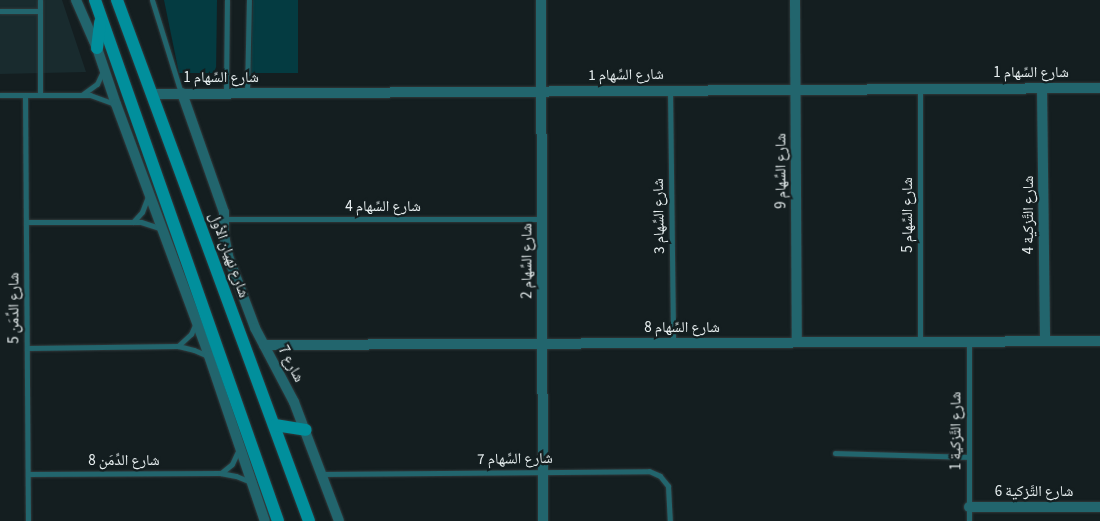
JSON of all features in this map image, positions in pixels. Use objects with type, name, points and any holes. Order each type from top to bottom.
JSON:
[{"type":"main road","points":[[94,0],[278,521]]},
{"type":"main road","name":"شارع نهيان الأول","points":[[118,0],[309,521]]},
{"type":"main road","points":[[97,48],[100,17]]},
{"type":"main road","points":[[275,425],[306,430]]},
{"type":"street","points":[[76,0],[97,48],[209,356],[265,521]]},
{"type":"street","name":"شارع السِّهام 2","points":[[541,0],[543,521]]},
{"type":"street","name":"شارع السِّهام 9","points":[[795,0],[797,342]]},
{"type":"street","name":"شارع التَّزكية 4","points":[[1042,88],[1045,341]]},
{"type":"street","name":"شارع السِّهام 1","points":[[152,94],[670,89],[1100,88]]},
{"type":"street","name":"شارع 7","points":[[182,93],[222,206],[225,219],[224,236],[228,256],[255,328],[286,385],[306,430],[339,521]]},
{"type":"street","name":"شارع السِّهام 8","points":[[264,345],[1100,341]]},
{"type":"street","name":"شارع التَّزكية 6","points":[[969,507],[1100,507]]},
{"type":"lane","points":[[40,0],[40,95]]},
{"type":"lane","points":[[152,0],[182,93]]},
{"type":"lane","points":[[226,93],[227,0]]},
{"type":"lane","points":[[247,93],[249,0]]},
{"type":"lane","points":[[0,11],[40,11]]},
{"type":"lane","points":[[83,94],[97,84],[104,68]]},
{"type":"lane","name":"شارع السِّهام 3","points":[[670,89],[672,343]]},
{"type":"lane","name":"شارع السِّهام 5","points":[[920,89],[920,342]]},
{"type":"lane","points":[[0,95],[83,94],[103,98],[116,104]]},
{"type":"lane","name":"شارع الدِّمَن 5","points":[[25,95],[28,521]]},
{"type":"lane","points":[[133,222],[145,206],[149,193]]},
{"type":"lane","name":"شارع السِّهام 4","points":[[225,219],[542,219]]},
{"type":"lane","points":[[26,222],[133,222],[148,224],[162,230]]},
{"type":"lane","points":[[178,346],[191,334],[196,323]]},
{"type":"lane","name":"شارع التَّزكية 1","points":[[969,341],[969,521]]},
{"type":"lane","points":[[27,348],[178,346],[209,356]]},
{"type":"lane","points":[[220,473],[235,460],[239,446]]},
{"type":"lane","points":[[834,453],[969,458]]},
{"type":"lane","name":"شارع السِّهام 7","points":[[321,474],[642,471],[655,473],[668,486],[670,521]]},
{"type":"lane","name":"شارع الدِّمَن 8","points":[[28,474],[220,473],[252,482]]},
{"type":"shaded area","points":[[0,0],[62,0],[86,72],[0,74]]},
{"type":"building","points":[[164,0],[217,0],[216,73],[179,73]]},
{"type":"building","points":[[253,0],[298,0],[298,73],[251,73]]}]
